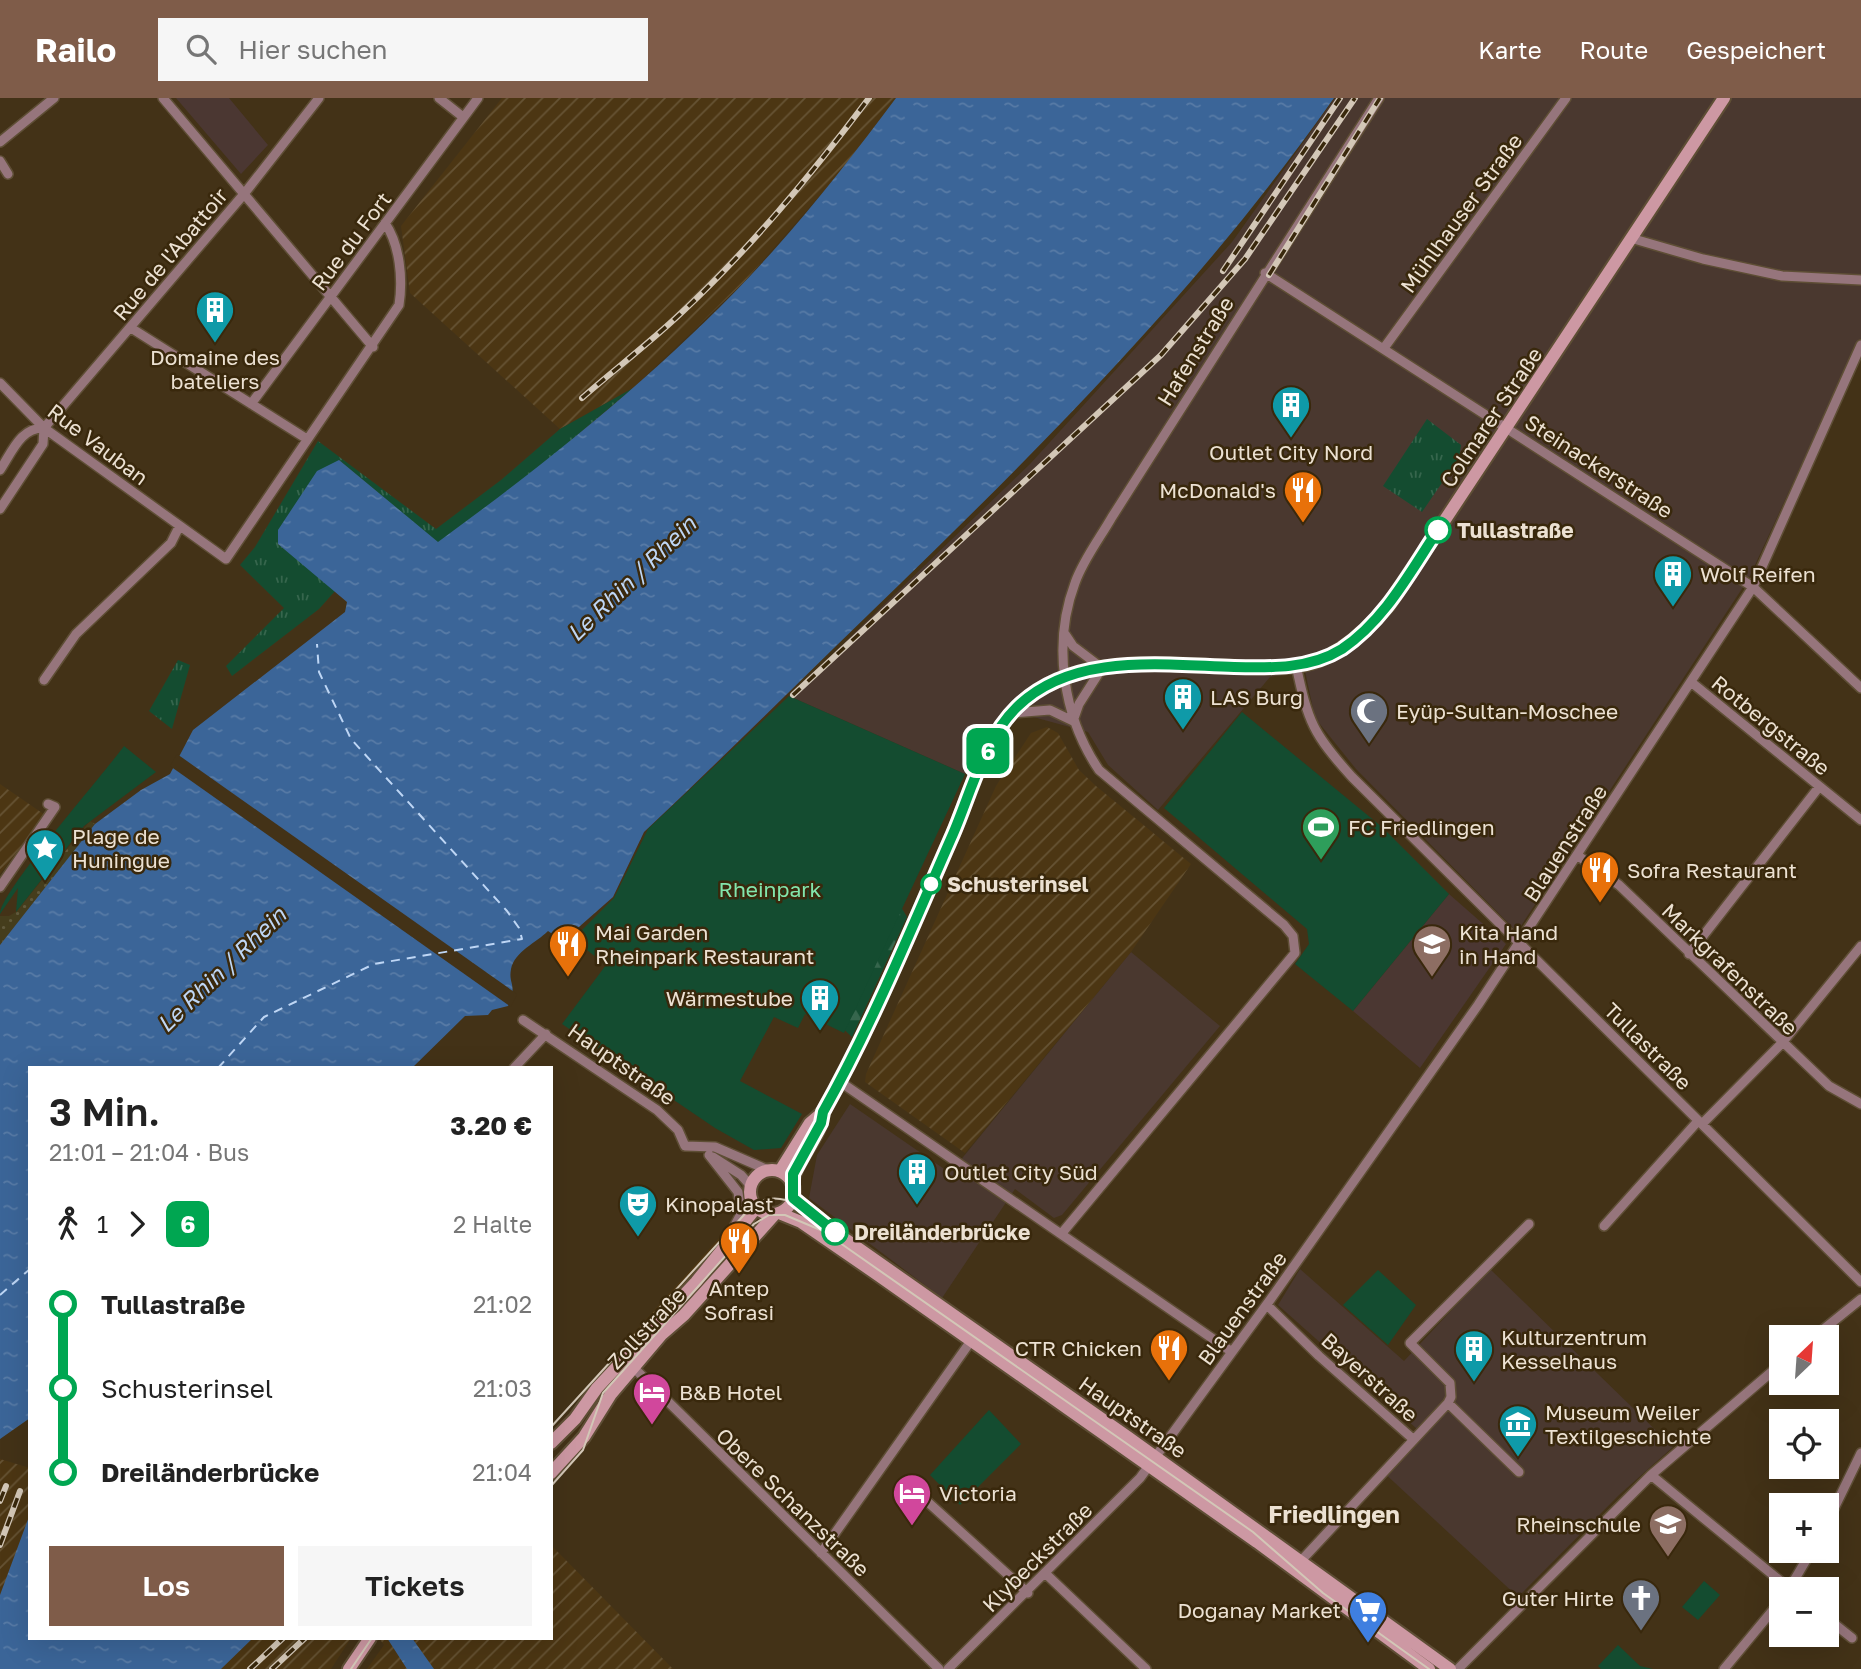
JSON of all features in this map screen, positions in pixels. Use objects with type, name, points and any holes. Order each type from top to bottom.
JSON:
[{"type":"main road","name":"Colmarer Straße","points":[[792,1182],[798,1162],[821,1123],[823,1112],[884,991],[995,737],[1012,713],[1035,692],[1066,677],[1102,668],[1296,666],[1321,660],[1342,648],[1388,606],[1634,239],[1724,98]]},
{"type":"main road","name":"Colmarer Straße","points":[[774,1170],[810,1123],[823,1112]]},
{"type":"main road","points":[[756,1208],[750,1198],[750,1185],[757,1175],[774,1170],[792,1182],[793,1198],[789,1206],[777,1214]]},
{"type":"main road","name":"Hauptstraße","points":[[793,1198],[974,1337]]},
{"type":"main road","name":"Zollstraße","points":[[553,1471],[584,1437],[629,1363],[756,1208]]},
{"type":"main road","name":"Hauptstraße","points":[[756,1208],[801,1222],[974,1337],[1296,1566],[1429,1669]]},
{"type":"main road","name":"Zollstraße","points":[[553,1441],[777,1214]]},
{"type":"main road","name":"Hauptstraße","points":[[1296,1566],[1450,1669]]},
{"type":"main road","points":[[349,1669],[369,1640]]},
{"type":"street","points":[[0,142],[54,98]]},
{"type":"street","points":[[163,98],[373,347]]},
{"type":"street","name":"Rue de l'Abattoir","points":[[0,509],[43,444],[44,428],[244,194],[318,98]]},
{"type":"street","points":[[439,98],[463,117]]},
{"type":"street","name":"Rue du Fort","points":[[251,404],[478,98]]},
{"type":"street","name":"Hafenstraße","points":[[1066,677],[1064,632],[1075,581],[1265,273],[1379,98]]},
{"type":"street","name":"Mühlhauser Straße","points":[[1384,348],[1566,98]]},
{"type":"street","points":[[0,161],[8,174]]},
{"type":"street","points":[[131,328],[307,439],[373,347],[399,305],[401,290],[395,237],[385,223]]},
{"type":"street","points":[[1634,239],[1703,260],[1782,276],[1861,280]]},
{"type":"street","name":"Steinackerstraße","points":[[1265,273],[1753,587],[1861,688]]},
{"type":"street","name":"Blauenstraße","points":[[1152,1462],[1267,1305],[1520,943],[1753,587],[1861,345]]},
{"type":"street","name":"Rue Vauban","points":[[0,383],[44,428],[226,559],[307,439]]},
{"type":"street","name":"Rue de l'Abattoir","points":[[0,470],[26,432],[33,428],[44,428]]},
{"type":"street","points":[[44,680],[76,634],[171,543],[179,527]]},
{"type":"street","points":[[1064,632],[1073,646],[1102,668],[1079,705],[1073,721]]},
{"type":"street","name":"Tullastraße","points":[[1296,666],[1309,720],[1322,744],[1861,1282]]},
{"type":"street","points":[[1062,1233],[1295,953],[1293,936],[1284,925],[1099,770],[1087,752],[1073,721],[1066,677]]},
{"type":"street","name":"Rotbergstraße","points":[[1691,682],[1861,820]]},
{"type":"street","points":[[1012,713],[1050,710],[1073,721]]},
{"type":"street","points":[[1689,954],[1819,787]]},
{"type":"street","points":[[0,887],[55,807],[48,804]]},
{"type":"street","name":"Markgrafenstraße","points":[[1577,855],[1619,885],[1829,1086],[1861,1104]]},
{"type":"street","points":[[1604,1226],[1700,1122],[1782,1043],[1861,946]]},
{"type":"street","name":"Hauptstraße","points":[[523,1020],[657,1111],[678,1130],[685,1146],[709,1155],[741,1175],[750,1185]]},
{"type":"street","points":[[516,1066],[546,1034]]},
{"type":"street","points":[[839,1081],[983,1183],[1062,1233],[1232,1352]]},
{"type":"street","points":[[689,1146],[715,1147],[774,1170]]},
{"type":"street","name":"Hauptstraße","points":[[709,1155],[738,1192],[741,1214],[730,1230],[726,1246]]},
{"type":"street","points":[[1413,1439],[1451,1397],[1450,1383],[1410,1343],[1529,1224]]},
{"type":"street","points":[[1829,1325],[1861,1299]]},
{"type":"street","name":"Bayerstraße","points":[[1267,1305],[1319,1356],[1413,1439],[1296,1566]]},
{"type":"street","points":[[821,1553],[974,1337]]},
{"type":"street","name":"Obere Schanzstraße","points":[[629,1363],[939,1669]]},
{"type":"street","points":[[1458,1669],[1651,1475],[1769,1374]]},
{"type":"street","points":[[1448,1403],[1519,1472]]},
{"type":"street","points":[[1839,1498],[1861,1453]]},
{"type":"street","name":"Klybeckstraße","points":[[948,1669],[1046,1574],[1152,1462]]},
{"type":"street","points":[[1651,1475],[1775,1577]]},
{"type":"street","points":[[919,1494],[1028,1592]]},
{"type":"street","points":[[1046,1574],[1139,1667]]},
{"type":"street","points":[[1724,1669],[1769,1615]]},
{"type":"street","points":[[1839,1627],[1852,1637]]},
{"type":"shaded area","points":[[176,98],[229,98],[268,145],[241,174]]},
{"type":"shaded area","points":[[502,98],[896,98],[836,177],[744,282],[633,388],[560,429],[410,293],[401,226]]},
{"type":"shaded area","points":[[1335,98],[1861,98],[1861,355],[1853,353],[1749,578],[1517,932],[1356,769],[1315,718],[1305,671],[1270,677],[1158,810],[1108,765],[1088,732],[1004,709],[965,774],[789,696],[1030,464],[1232,242]]},
{"type":"shaded area","points":[[1047,727],[1058,733],[1079,770],[1191,864],[1131,952],[965,1153],[865,1082],[866,1074],[996,786],[1031,733]]},
{"type":"shaded area","points":[[0,784],[45,815],[0,874]]},
{"type":"shaded area","name":"Kita Hand in Hand","points":[[1449,894],[1506,944],[1420,1068],[1353,1011]]},
{"type":"shaded area","points":[[1131,952],[1220,1026],[1062,1215],[1054,1218],[1015,1189],[942,1298],[809,1198],[817,1155],[850,1104],[950,1173]]},
{"type":"shaded area","points":[[719,1238],[722,1242],[719,1249],[629,1347],[623,1345]]},
{"type":"shaded area","points":[[1300,1269],[1404,1361],[1490,1269],[1673,1447],[1619,1495],[1518,1597],[1381,1470],[1417,1429],[1278,1305]]},
{"type":"shaded area","points":[[0,1459],[28,1467],[28,1640],[350,1640],[331,1669],[0,1669]]},
{"type":"shaded area","points":[[553,1547],[673,1669],[367,1669],[384,1645],[380,1640],[553,1640]]},
{"type":"green space","points":[[633,388],[542,465],[438,543],[339,460],[278,544],[336,590],[319,609],[232,676],[226,666],[284,608],[240,565],[255,547],[318,441],[436,529],[501,480],[560,429]]},
{"type":"green space","points":[[1427,419],[1461,445],[1459,458],[1422,512],[1383,486]]},
{"type":"green space","points":[[178,660],[190,665],[172,729],[149,711]]},
{"type":"green space","name":"Rheinpark","points":[[789,696],[965,774],[844,1033],[805,1014],[798,1028],[774,1017],[740,1081],[802,1114],[781,1148],[754,1150],[715,1128],[562,1024],[606,965],[573,939],[614,898],[648,829]]},
{"type":"green space","name":"FC Friedlingen","points":[[1242,712],[1382,827],[1449,894],[1353,1011],[1295,964],[1309,944],[1307,929],[1164,808]]},
{"type":"green space","points":[[124,746],[156,772],[84,826],[16,912],[18,888],[0,914],[17,882]]},
{"type":"green space","points":[[897,900],[907,917],[852,1037],[833,1019]]},
{"type":"green space","points":[[1378,1270],[1416,1305],[1388,1345],[1343,1305]]},
{"type":"green space","points":[[989,1410],[1021,1444],[960,1505],[930,1475]]},
{"type":"green space","points":[[1704,1581],[1720,1595],[1698,1620],[1682,1607]]},
{"type":"green space","points":[[1618,1645],[1640,1666],[1653,1669],[1601,1669],[1598,1666]]},
{"type":"sand","name":"Plage de Huningue","points":[[90,821],[95,824],[0,945],[0,916],[9,916],[16,912]]},
{"type":"water","name":"Le Rhin / Rhein","points":[[896,98],[1334,98],[1235,228],[1130,350],[1075,409],[961,524],[644,832],[613,897],[563,941],[548,931],[517,957],[510,974],[513,989],[508,1006],[492,1010],[488,1015],[465,1016],[414,1066],[28,1066],[28,1419],[0,1439],[0,945],[95,824],[141,790],[170,774],[193,730],[345,612],[347,602],[278,544],[278,530],[317,471],[339,460],[438,542],[570,441],[696,331],[735,292],[836,176]]},
{"type":"water","points":[[28,1519],[28,1640],[251,1640],[221,1669],[0,1669],[0,1595]]},
{"type":"water","points":[[388,1640],[413,1640],[434,1669],[407,1669]]},
{"type":"pier","points":[[177,754],[517,994],[511,1007],[170,766]]},
{"type":"ferry route","points":[[220,1066],[264,1017],[374,964],[522,939],[519,928],[507,911],[351,739],[319,672],[317,644]]},
{"type":"ferry route","points":[[0,1295],[28,1271]]},
{"type":"tram line","points":[[553,1425],[753,1205],[762,1200],[780,1199],[796,1204],[820,1220]]},
{"type":"tram line","points":[[553,1484],[583,1450],[603,1393],[754,1224],[769,1215],[785,1215],[823,1231],[1253,1532],[1323,1593],[1429,1669]]},
{"type":"tram line","points":[[351,1669],[371,1640]]},
{"type":"railway","points":[[582,398],[667,326],[755,238],[869,98]]},
{"type":"railway","points":[[1223,271],[1340,98]]},
{"type":"railway","points":[[793,695],[1161,355],[1245,259],[1355,98]]},
{"type":"railway","points":[[1269,275],[1380,98]]},
{"type":"railway","points":[[0,1501],[6,1486]]},
{"type":"railway","points":[[0,1545],[20,1491]]},
{"type":"railway","points":[[250,1669],[281,1640]]},
{"type":"railway","points":[[272,1669],[303,1640]]},
{"type":"bus line","name":"6","points":[[835,1232],[793,1198],[793,1174],[819,1127],[823,1112],[884,991],[995,737],[1017,706],[1049,684],[1092,669],[1147,665],[1259,668],[1296,666],[1321,660],[1342,648],[1372,624],[1388,606],[1438,530]]},
{"type":"place","name":"Domaine des bateliers","points":[[215,344]]},
{"type":"place","name":"Outlet City Nord","points":[[1291,439]]},
{"type":"place","name":"McDonald's","points":[[1303,524]]},
{"type":"place","name":"Tullastraße","points":[[1438,530]]},
{"type":"place","name":"Wolf Reifen","points":[[1673,608]]},
{"type":"place","name":"LAS Burg","points":[[1183,731]]},
{"type":"place","name":"Eyüp-Sultan-Moschee","points":[[1369,745]]},
{"type":"place","name":"FC Friedlingen","points":[[1321,861]]},
{"type":"place","name":"Plage de Huningue","points":[[45,882]]},
{"type":"place","name":"Schusterinsel","points":[[931,884]]},
{"type":"place","name":"Sofra Restaurant","points":[[1600,904]]},
{"type":"place","name":"Mai Garden Rheinpark Restaurant","points":[[568,978]]},
{"type":"place","name":"Kita Hand in Hand","points":[[1432,978]]},
{"type":"place","name":"Wärmestube","points":[[820,1032]]},
{"type":"place","name":"Outlet City Süd","points":[[917,1206]]},
{"type":"place","name":"Dreiländerbrücke","points":[[835,1232]]},
{"type":"place","name":"Kinopalast","points":[[638,1238]]},
{"type":"place","name":"Antep Sofrasi","points":[[739,1275]]},
{"type":"place","name":"CTR Chicken","points":[[1169,1382]]},
{"type":"place","name":"Kulturzentrum Kesselhaus","points":[[1474,1383]]},
{"type":"place","name":"B&B Hotel","points":[[652,1426]]},
{"type":"place","name":"Museum Weiler Textilgeschichte","points":[[1518,1458]]},
{"type":"place","name":"Victoria","points":[[912,1527]]},
{"type":"place","name":"Rheinschule","points":[[1668,1558]]},
{"type":"place","name":"Guter Hirte","points":[[1641,1632]]},
{"type":"place","name":"Doganay Market","points":[[1368,1644]]},
{"type":"district","name":"Friedlingen","points":[[1334,1513]]}]
